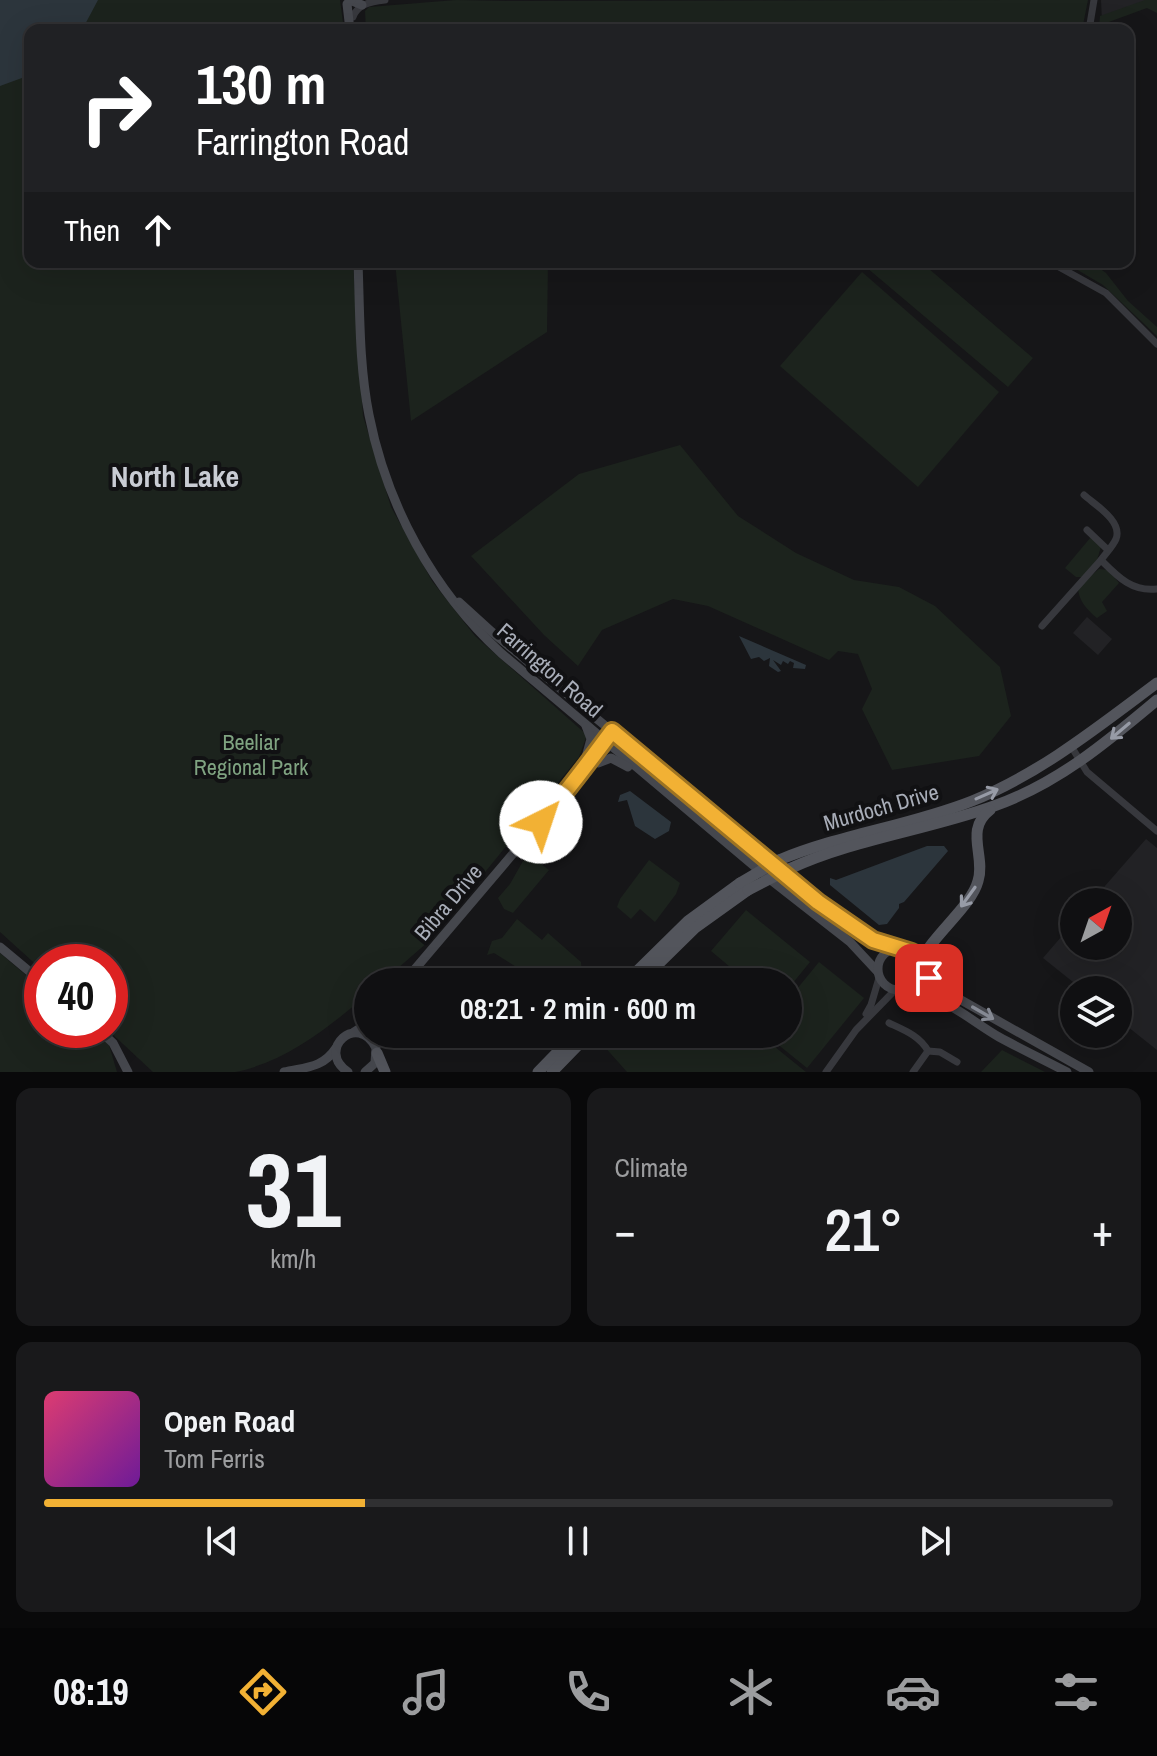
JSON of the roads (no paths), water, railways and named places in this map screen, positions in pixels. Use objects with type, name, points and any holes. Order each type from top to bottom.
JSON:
[{"type":"main road","points":[[343,0],[349,24]]},
{"type":"main road","points":[[349,24],[347,4],[351,0]]},
{"type":"main road","points":[[351,0],[362,5]]},
{"type":"main road","points":[[351,0],[351,24]]},
{"type":"main road","name":"Farrington Road","points":[[358,268],[363,372],[374,437],[392,493],[441,587],[472,625],[586,725],[850,942],[878,974]]},
{"type":"main road","name":"Farrington Road","points":[[431,569],[466,609],[818,902],[867,938],[893,948]]},
{"type":"main road","name":"Murdoch Drive","points":[[640,968],[688,921],[744,886],[839,839],[974,800],[1019,779],[1071,746],[1157,683]]},
{"type":"main road","name":"Murdoch Drive","points":[[784,864],[999,804],[1041,785],[1081,761],[1157,700]]},
{"type":"main road","points":[[586,725],[591,739],[587,767]]},
{"type":"main road","name":"Bibra Drive","points":[[416,968],[615,734]]},
{"type":"main road","points":[[587,767],[602,760],[615,759],[674,798]]},
{"type":"main road","points":[[899,990],[913,985],[935,936],[975,890],[980,870],[976,830],[984,815],[999,804]]},
{"type":"main road","points":[[700,805],[695,808],[723,833],[726,842]]},
{"type":"main road","name":"Murdoch Drive","points":[[654,968],[744,886]]},
{"type":"main road","points":[[0,947],[24,967]]},
{"type":"main road","points":[[1067,1072],[921,992],[885,986],[878,974],[881,957],[893,948],[912,952],[920,966],[945,991],[1089,1072]]},
{"type":"main road","points":[[284,1072],[316,1066],[327,1060],[341,1039],[354,1031]]},
{"type":"main road","points":[[115,1048],[126,1071]]},
{"type":"main road","points":[[336,1048],[338,1064],[348,1072]]},
{"type":"main road","points":[[365,1072],[375,1063],[376,1048]]},
{"type":"main road","points":[[378,1048],[385,1072]]},
{"type":"main road","points":[[538,1072],[561,1048]]},
{"type":"main road","points":[[552,1072],[575,1048]]},
{"type":"street","points":[[353,17],[362,5],[385,0]]},
{"type":"street","points":[[1090,24],[1094,0]]},
{"type":"street","points":[[1061,268],[1106,293],[1157,344]]},
{"type":"street","points":[[1042,626],[1116,541],[1118,532],[1113,521],[1084,495]]},
{"type":"street","points":[[1087,530],[1108,550]]},
{"type":"street","points":[[1101,560],[1129,585],[1143,591],[1157,589]]},
{"type":"street","points":[[1071,746],[1087,772],[1157,831]]},
{"type":"street","points":[[826,1072],[871,1005],[878,974]]},
{"type":"street","points":[[856,1030],[899,990]]},
{"type":"street","points":[[889,1023],[919,1039],[928,1051],[940,1052],[957,1062]]},
{"type":"street","points":[[913,1072],[928,1051]]},
{"type":"district","name":"North Lake","points":[[175,477]]},
{"type":"park label","name":"Beeliar Regional Park","points":[[251,754]]}]
